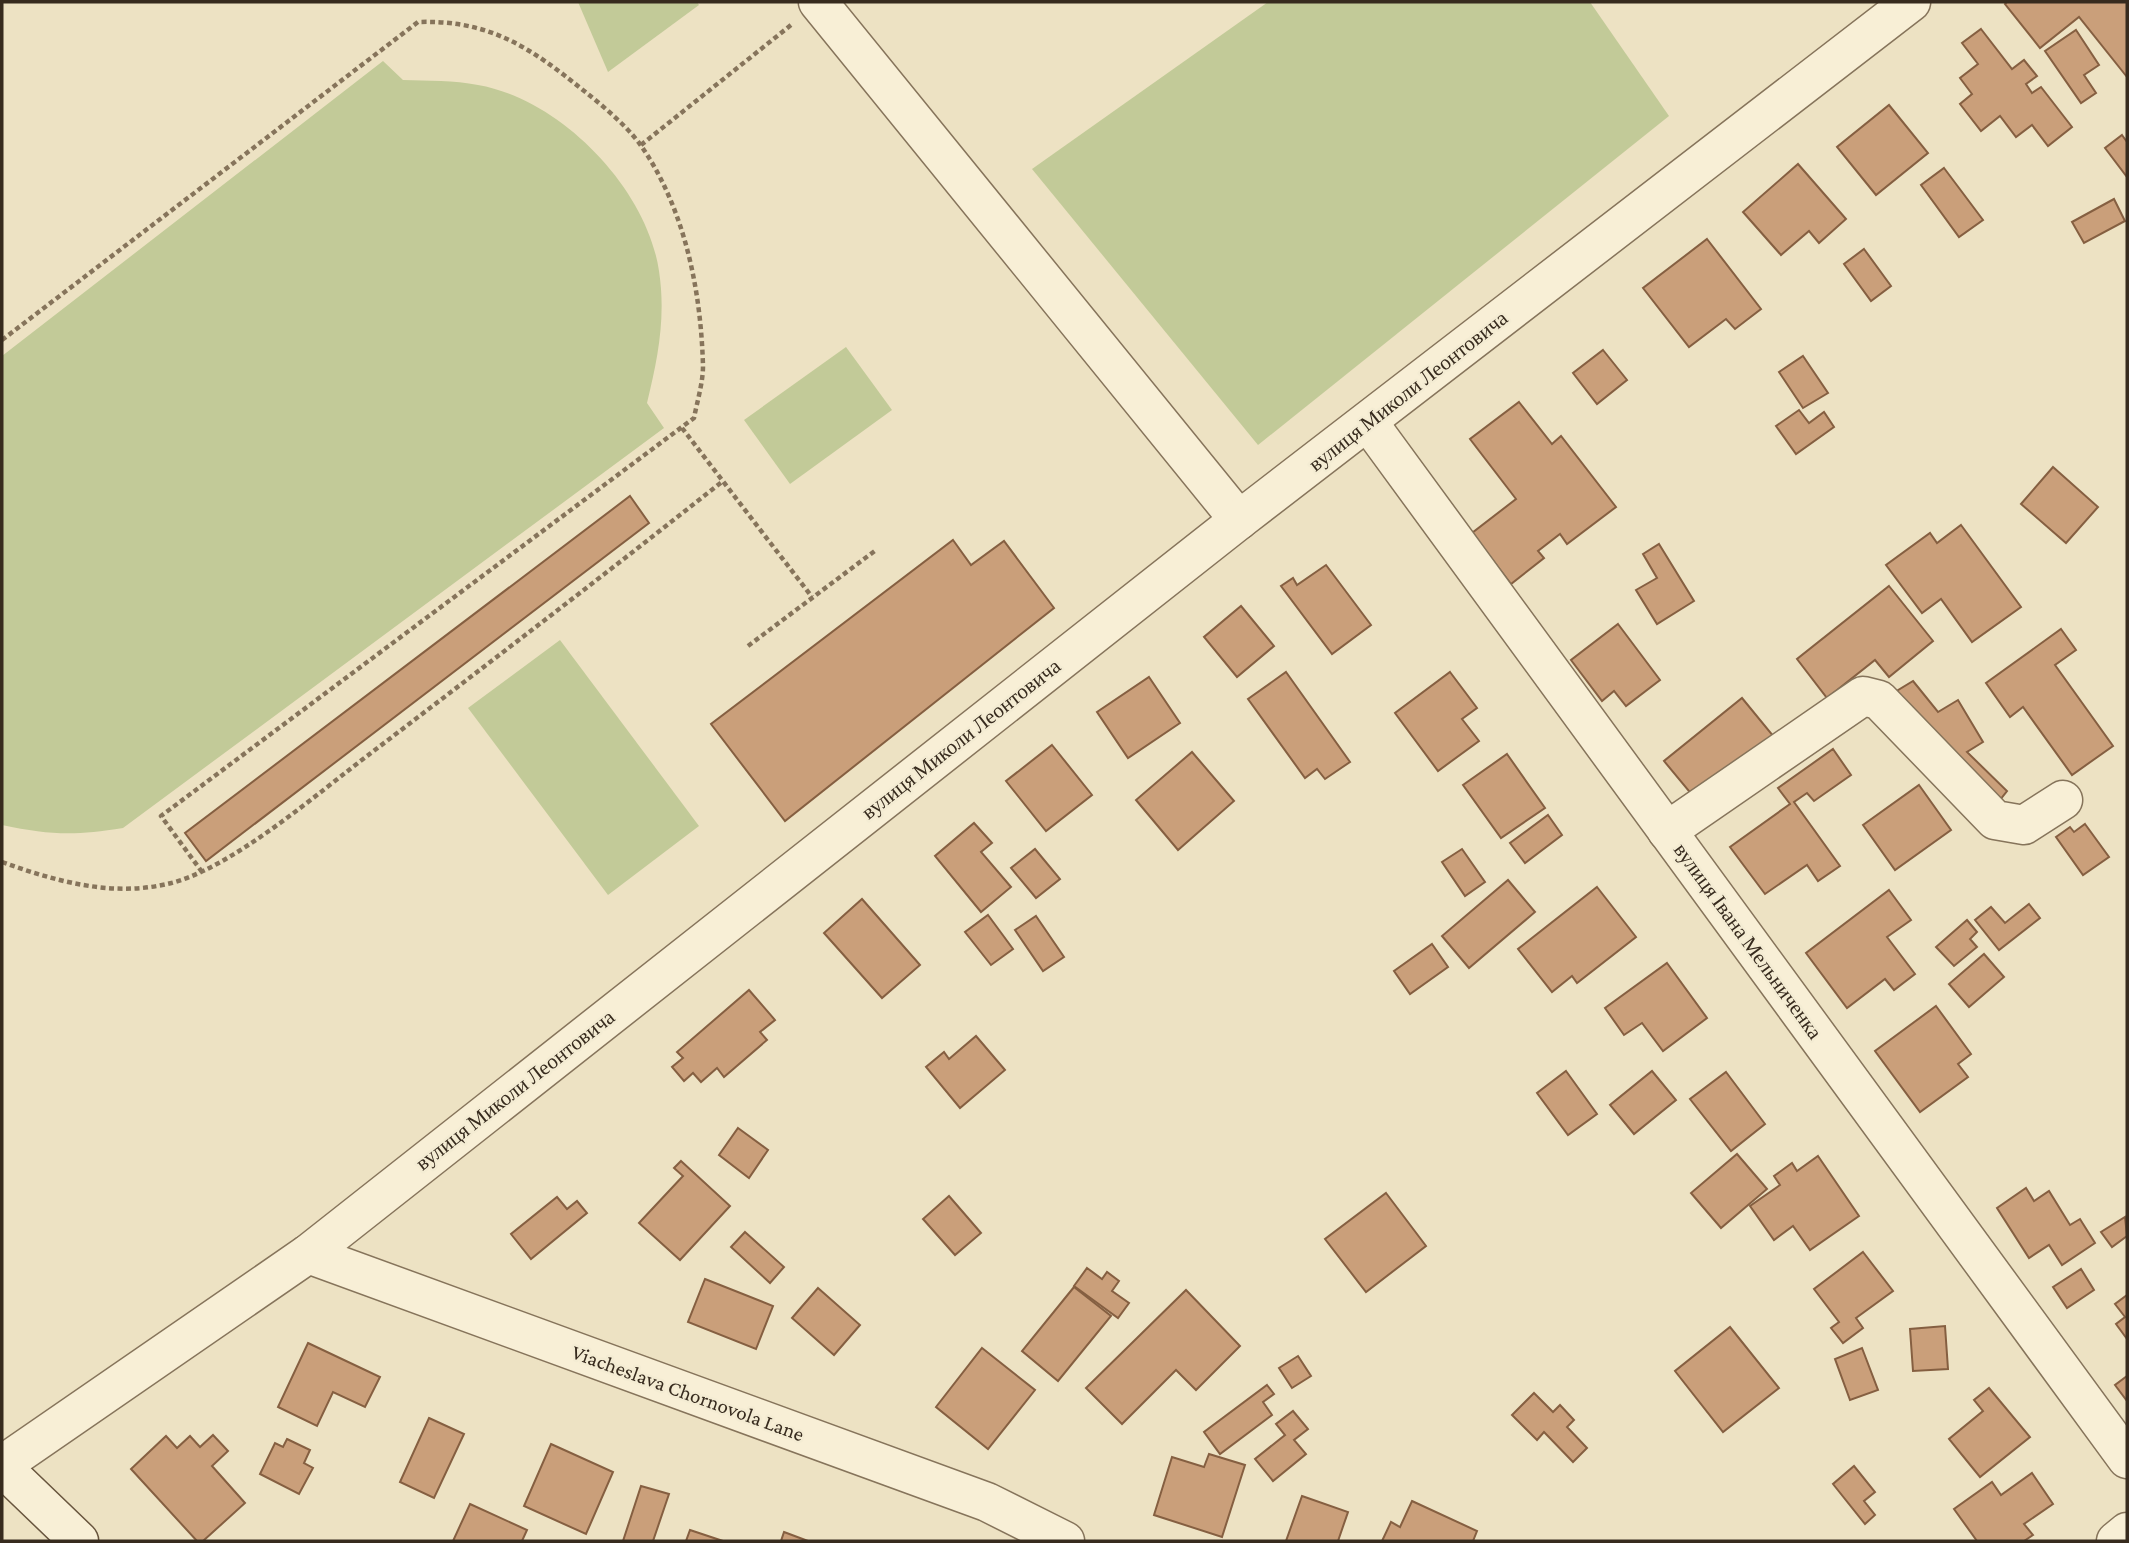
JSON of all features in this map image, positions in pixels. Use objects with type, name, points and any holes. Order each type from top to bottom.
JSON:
[{"type":"street","points":[[818,2],[1239,520]]},
{"type":"street","name":"вулиця Миколи Леонтовича","points":[[2,1466],[308,1254],[1239,520],[1911,2]]},
{"type":"street","name":"вулиця Івана Мельниченка","points":[[1368,422],[2127,1460]]},
{"type":"street","points":[[1667,831],[1863,696],[1879,700],[1995,820],[2024,825],[2063,800]]},
{"type":"street","name":"Viacheslava Chornovola Lane","points":[[308,1254],[987,1502],[1065,1541]]},
{"type":"street","points":[[2,1466],[79,1541]]},
{"type":"street","points":[[2116,1541],[2127,1532]]},
{"type":"path","points":[[641,145],[818,2]]},
{"type":"path","points":[[2,340],[418,22],[453,20],[502,34],[546,62],[590,96],[641,145],[667,190],[685,238],[697,303],[703,368],[694,418],[161,816],[202,872]]},
{"type":"path","points":[[682,428],[813,597]]},
{"type":"path","points":[[2,862],[49,878],[94,887],[132,889],[169,884],[220,864],[331,784],[723,481]]},
{"type":"path","points":[[748,646],[876,550]]},
{"type":"green space","points":[[578,2],[697,2],[699,5],[608,72]]},
{"type":"green space","points":[[1268,2],[1590,2],[1669,116],[1258,445],[1032,169]]},
{"type":"green space","points":[[383,61],[403,80],[450,81],[478,85],[509,94],[539,108],[568,128],[595,152],[618,179],[637,209],[651,240],[659,271],[662,305],[660,337],[647,403],[664,428],[123,828],[62,833],[2,825],[2,356]]},
{"type":"green space","points":[[846,347],[892,410],[790,484],[744,420]]},
{"type":"green space","points":[[560,640],[699,826],[608,895],[468,708]]},
{"type":"building","points":[[2127,2],[2127,77],[2079,17],[2040,48],[2005,4]]},
{"type":"building","points":[[1981,29],[2012,69],[2024,60],[2037,76],[2026,84],[2032,93],[2041,87],[2072,127],[2048,146],[2032,125],[2016,137],[2000,116],[1981,131],[1960,104],[1972,94],[1960,78],[1978,64],[1962,43]]},
{"type":"building","points":[[2076,30],[2099,65],[2084,75],[2096,93],[2081,103],[2045,51]]},
{"type":"building","points":[[1889,105],[1928,153],[1876,195],[1837,147]]},
{"type":"building","points":[[2122,135],[2127,142],[2127,177],[2105,148]]},
{"type":"building","points":[[1798,164],[1846,219],[1819,243],[1809,231],[1781,255],[1743,212]]},
{"type":"building","points":[[1944,168],[1983,220],[1959,237],[1921,185]]},
{"type":"building","points":[[2114,199],[2125,221],[2084,243],[2072,222]]},
{"type":"building","points":[[1707,239],[1761,309],[1735,329],[1726,319],[1689,347],[1643,288]]},
{"type":"building","points":[[1864,249],[1891,286],[1871,301],[1844,264]]},
{"type":"building","points":[[1603,350],[1627,380],[1597,404],[1573,373]]},
{"type":"building","points":[[1803,356],[1828,393],[1803,408],[1779,372]]},
{"type":"building","points":[[1519,402],[1552,444],[1561,436],[1616,507],[1567,544],[1560,534],[1538,551],[1544,558],[1511,584],[1472,533],[1516,499],[1470,439]]},
{"type":"building","points":[[1799,410],[1809,423],[1824,412],[1834,427],[1796,454],[1776,426]]},
{"type":"building","points":[[2053,467],[2098,507],[2066,543],[2021,504]]},
{"type":"building","points":[[630,496],[649,523],[206,861],[185,833]]},
{"type":"building","points":[[1961,525],[2021,607],[1972,642],[1941,599],[1922,613],[1886,565],[1930,533],[1937,543]]},
{"type":"building","points":[[953,540],[971,565],[1004,541],[1054,608],[785,821],[711,724]]},
{"type":"building","points":[[1659,544],[1694,601],[1657,624],[1636,590],[1657,578],[1643,554]]},
{"type":"building","points":[[1326,565],[1371,625],[1332,654],[1281,586],[1293,578],[1297,585]]},
{"type":"building","points":[[1889,586],[1933,641],[1889,677],[1875,660],[1827,698],[1797,659]]},
{"type":"building","points":[[1241,606],[1274,646],[1237,677],[1204,637]]},
{"type":"building","points":[[1618,624],[1660,680],[1626,706],[1614,691],[1602,701],[1571,660]]},
{"type":"building","points":[[2061,629],[2076,650],[2055,665],[2113,746],[2072,775],[2023,707],[2010,717],[1986,683]]},
{"type":"building","points":[[1286,672],[1350,762],[1325,779],[1317,769],[1305,778],[1248,699]]},
{"type":"building","points":[[1450,672],[1477,708],[1462,719],[1479,741],[1438,771],[1395,713]]},
{"type":"building","points":[[1149,677],[1180,723],[1128,758],[1097,712]]},
{"type":"building","points":[[1913,681],[1938,712],[1958,700],[1983,742],[1967,752],[2007,791],[1996,805],[1895,692]]},
{"type":"building","points":[[1742,698],[1779,743],[1693,796],[1664,761]]},
{"type":"building","points":[[1052,745],[1092,795],[1046,831],[1006,781]]},
{"type":"building","points":[[1833,749],[1851,775],[1814,801],[1807,793],[1794,802],[1840,866],[1818,881],[1807,865],[1765,894],[1730,847],[1790,804],[1778,788]]},
{"type":"building","points":[[1192,752],[1234,801],[1178,850],[1136,800]]},
{"type":"building","points":[[1507,754],[1545,808],[1501,838],[1463,785]]},
{"type":"building","points":[[1919,785],[1951,830],[1895,870],[1863,825]]},
{"type":"building","points":[[1548,815],[1562,835],[1525,863],[1510,843]]},
{"type":"building","points":[[974,823],[992,843],[981,852],[1011,887],[981,912],[935,856]]},
{"type":"building","points":[[2085,824],[2109,857],[2083,875],[2056,837],[2070,827],[2074,832]]},
{"type":"building","points":[[1035,849],[1060,879],[1036,898],[1011,868]]},
{"type":"building","points":[[1462,849],[1485,882],[1465,896],[1442,862]]},
{"type":"building","points":[[1508,880],[1535,912],[1469,968],[1442,936]]},
{"type":"building","points":[[1597,887],[1636,937],[1577,983],[1572,976],[1552,992],[1518,949]]},
{"type":"building","points":[[1889,890],[1911,920],[1887,937],[1915,974],[1894,990],[1885,979],[1847,1008],[1806,953]]},
{"type":"building","points":[[862,899],[920,965],[882,998],[824,933]]},
{"type":"building","points":[[2029,904],[2040,918],[1999,950],[1975,920],[1991,907],[2005,923]]},
{"type":"building","points":[[988,915],[1013,949],[991,965],[965,932]]},
{"type":"building","points":[[1036,916],[1064,957],[1043,971],[1015,930]]},
{"type":"building","points":[[1967,920],[1977,932],[1970,939],[1977,947],[1954,966],[1936,947]]},
{"type":"building","points":[[1432,944],[1448,967],[1410,994],[1394,971]]},
{"type":"building","points":[[1984,954],[2004,977],[1969,1007],[1949,984]]},
{"type":"building","points":[[1667,963],[1707,1018],[1663,1051],[1642,1023],[1624,1035],[1605,1008]]},
{"type":"building","points":[[749,990],[775,1020],[760,1032],[767,1040],[724,1077],[717,1068],[701,1082],[693,1073],[684,1081],[672,1067],[683,1058],[677,1052]]},
{"type":"building","points":[[1936,1006],[1971,1054],[1958,1064],[1968,1077],[1920,1112],[1875,1051]]},
{"type":"building","points":[[976,1036],[1005,1070],[960,1108],[926,1067],[944,1052],[949,1059]]},
{"type":"building","points":[[1566,1071],[1597,1114],[1568,1135],[1537,1093]]},
{"type":"building","points":[[1652,1071],[1676,1100],[1634,1134],[1610,1105]]},
{"type":"building","points":[[1726,1072],[1765,1124],[1731,1151],[1690,1099]]},
{"type":"building","points":[[738,1128],[768,1150],[749,1178],[719,1155]]},
{"type":"building","points":[[1737,1154],[1767,1189],[1721,1228],[1691,1193]]},
{"type":"building","points":[[1818,1156],[1859,1216],[1810,1250],[1793,1226],[1774,1240],[1750,1206],[1780,1185],[1774,1176],[1792,1163],[1797,1171]]},
{"type":"building","points":[[681,1161],[730,1206],[680,1260],[639,1223],[683,1176],[674,1168]]},
{"type":"building","points":[[2026,1188],[2034,1201],[2049,1191],[2070,1225],[2080,1219],[2095,1243],[2062,1265],[2049,1245],[2029,1258],[1997,1208]]},
{"type":"building","points":[[1386,1193],[1426,1246],[1366,1292],[1325,1239]]},
{"type":"building","points":[[949,1196],[981,1233],[955,1255],[923,1219]]},
{"type":"building","points":[[557,1197],[567,1209],[577,1201],[587,1213],[531,1259],[511,1234]]},
{"type":"building","points":[[2125,1217],[2127,1236],[2112,1247],[2101,1232]]},
{"type":"building","points":[[745,1232],[784,1267],[770,1283],[731,1247]]},
{"type":"building","points":[[1863,1252],[1893,1291],[1856,1318],[1863,1328],[1843,1343],[1831,1328],[1839,1322],[1814,1289]]},
{"type":"building","points":[[1087,1268],[1102,1279],[1107,1272],[1119,1281],[1112,1291],[1129,1303],[1118,1318],[1074,1286]]},
{"type":"building","points":[[2081,1269],[2094,1290],[2067,1308],[2053,1287]]},
{"type":"building","points":[[705,1279],[773,1306],[756,1349],[688,1322]]},
{"type":"building","points":[[1074,1287],[1111,1316],[1058,1381],[1022,1351]]},
{"type":"building","points":[[818,1288],[860,1325],[834,1355],[792,1318]]},
{"type":"building","points":[[1186,1290],[1240,1346],[1196,1390],[1176,1370],[1122,1424],[1086,1388]]},
{"type":"building","points":[[2127,1295],[2127,1339],[2116,1324],[2125,1317],[2115,1304]]},
{"type":"building","points":[[1945,1326],[1948,1369],[1913,1371],[1910,1329]]},
{"type":"building","points":[[1730,1327],[1779,1388],[1723,1432],[1675,1371]]},
{"type":"building","points":[[308,1343],[380,1377],[365,1407],[333,1392],[317,1426],[278,1407]]},
{"type":"building","points":[[982,1348],[1035,1390],[988,1449],[936,1407]]},
{"type":"building","points":[[1862,1348],[1878,1390],[1850,1400],[1835,1359]]},
{"type":"building","points":[[1298,1356],[1311,1376],[1292,1388],[1279,1368]]},
{"type":"building","points":[[2127,1376],[2127,1401],[2115,1385]]},
{"type":"building","points":[[1267,1385],[1274,1394],[1263,1402],[1272,1415],[1220,1454],[1204,1432]]},
{"type":"building","points":[[1989,1388],[2030,1437],[1980,1477],[1949,1439],[1983,1411],[1974,1400]]},
{"type":"building","points":[[1534,1393],[1553,1412],[1560,1405],[1574,1420],[1567,1427],[1587,1448],[1573,1462],[1544,1432],[1537,1440],[1512,1415]]},
{"type":"building","points":[[1293,1411],[1308,1429],[1294,1440],[1306,1454],[1273,1481],[1255,1459],[1285,1435],[1276,1424]]},
{"type":"building","points":[[429,1418],[464,1434],[434,1498],[400,1482]]},
{"type":"building","points":[[213,1435],[228,1451],[212,1466],[245,1503],[203,1541],[197,1541],[131,1469],[166,1436],[177,1448],[190,1436],[200,1447]]},
{"type":"building","points":[[287,1439],[310,1450],[304,1463],[313,1468],[299,1494],[260,1474],[275,1443],[283,1447]]},
{"type":"building","points":[[551,1444],[613,1472],[586,1534],[524,1506]]},
{"type":"building","points":[[1209,1454],[1245,1465],[1222,1537],[1154,1515],[1172,1457],[1204,1467]]},
{"type":"building","points":[[1854,1466],[1875,1492],[1864,1501],[1875,1515],[1865,1524],[1833,1484]]},
{"type":"building","points":[[2032,1473],[2053,1504],[2024,1524],[2033,1535],[2024,1541],[1977,1541],[1954,1509],[1992,1482],[2001,1495]]},
{"type":"building","points":[[641,1486],[669,1494],[653,1541],[623,1541]]},
{"type":"building","points":[[1302,1496],[1348,1512],[1338,1541],[1286,1541]]},
{"type":"building","points":[[1412,1501],[1477,1531],[1473,1541],[1382,1541],[1391,1522],[1400,1527]]},
{"type":"building","points":[[470,1504],[527,1530],[522,1541],[453,1541]]},
{"type":"building","points":[[690,1530],[723,1541],[686,1541]]},
{"type":"building","points":[[784,1532],[808,1541],[781,1541]]}]
